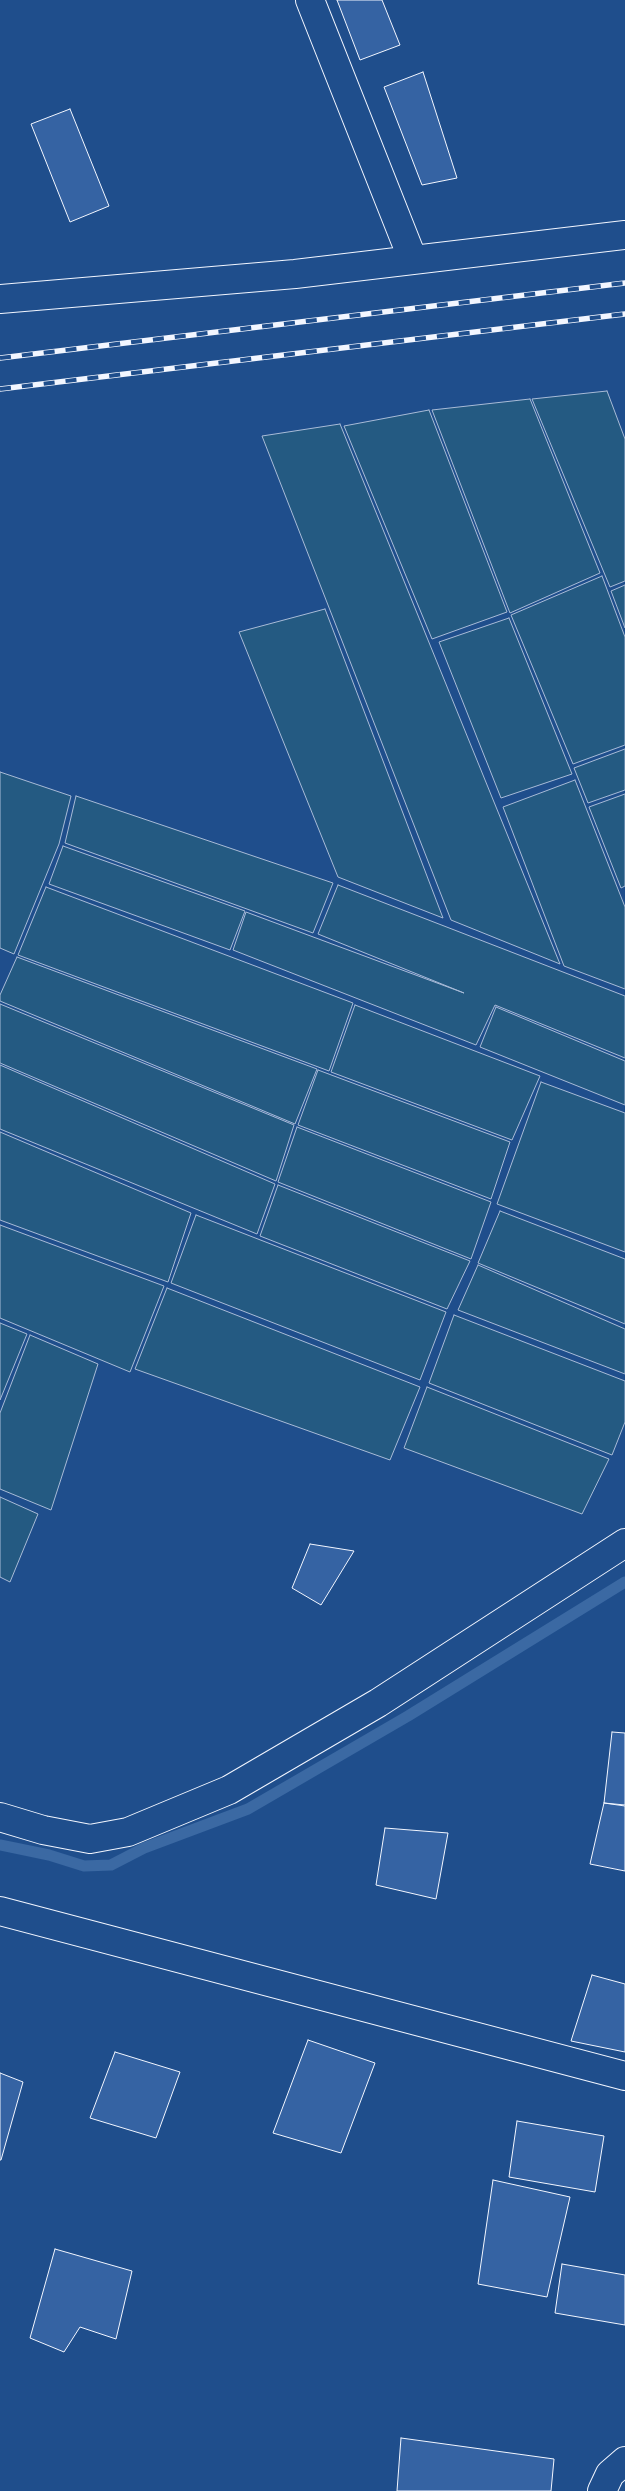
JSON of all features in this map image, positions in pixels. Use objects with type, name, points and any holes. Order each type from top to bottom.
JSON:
[{"type":"street","points":[[310,0],[413,260]]},
{"type":"street","points":[[0,299],[295,274],[625,235]]},
{"type":"street","points":[[0,1816],[43,1830],[90,1839],[128,1832],[229,1790],[378,1703],[625,1543]]},
{"type":"street","points":[[0,1911],[625,2076]]},
{"type":"street","points":[[602,2491],[610,2474],[625,2461]]},
{"type":"shaded area","points":[[607,391],[625,439],[625,581],[610,587],[532,399]]},
{"type":"shaded area","points":[[530,399],[600,573],[510,613],[432,410]]},
{"type":"shaded area","points":[[429,410],[507,612],[432,639],[344,426]]},
{"type":"shaded area","points":[[340,424],[560,964],[451,920],[262,436]]},
{"type":"shaded area","points":[[602,576],[625,637],[625,745],[573,764],[511,615]]},
{"type":"shaded area","points":[[625,585],[625,628],[611,591]]},
{"type":"shaded area","points":[[325,609],[443,918],[338,877],[239,632]]},
{"type":"shaded area","points":[[509,618],[572,774],[501,798],[439,642]]},
{"type":"shaded area","points":[[625,749],[625,790],[588,803],[574,768]]},
{"type":"shaded area","points":[[0,772],[71,796],[59,844],[14,954],[0,948]]},
{"type":"shaded area","points":[[575,780],[625,907],[625,989],[564,966],[503,807]]},
{"type":"shaded area","points":[[625,794],[625,886],[621,888],[589,807]]},
{"type":"shaded area","points":[[76,796],[333,883],[313,933],[65,843]]},
{"type":"shaded area","points":[[63,846],[245,911],[230,950],[49,884]]},
{"type":"shaded area","points":[[338,885],[625,996],[625,1058],[495,1005],[476,1045],[233,950],[246,912],[464,993],[318,934]]},
{"type":"shaded area","points":[[46,887],[353,1003],[329,1071],[18,955]]},
{"type":"shaded area","points":[[17,957],[317,1069],[295,1124],[0,1001],[0,995]]},
{"type":"shaded area","points":[[0,1004],[294,1125],[276,1181],[0,1063]]},
{"type":"shaded area","points":[[355,1005],[540,1076],[512,1140],[331,1072]]},
{"type":"shaded area","points":[[496,1007],[625,1061],[625,1105],[480,1047]]},
{"type":"shaded area","points":[[0,1065],[275,1184],[257,1234],[0,1129]]},
{"type":"shaded area","points":[[318,1070],[510,1142],[491,1199],[298,1125]]},
{"type":"shaded area","points":[[541,1082],[625,1113],[625,1252],[497,1204]]},
{"type":"shaded area","points":[[297,1127],[491,1202],[471,1259],[278,1182]]},
{"type":"shaded area","points":[[0,1132],[191,1213],[168,1282],[0,1220]]},
{"type":"shaded area","points":[[278,1185],[470,1261],[447,1309],[260,1236]]},
{"type":"shaded area","points":[[500,1211],[625,1259],[625,1324],[478,1263]]},
{"type":"shaded area","points":[[196,1215],[446,1312],[420,1380],[171,1283]]},
{"type":"shaded area","points":[[0,1225],[164,1286],[130,1372],[0,1318]]},
{"type":"shaded area","points":[[478,1265],[625,1329],[625,1374],[458,1310]]},
{"type":"shaded area","points":[[167,1288],[420,1387],[390,1460],[135,1369]]},
{"type":"shaded area","points":[[454,1315],[625,1381],[625,1422],[612,1455],[429,1383]]},
{"type":"shaded area","points":[[0,1323],[27,1334],[0,1400]]},
{"type":"shaded area","points":[[30,1335],[98,1364],[51,1510],[0,1489],[0,1413]]},
{"type":"shaded area","points":[[427,1387],[609,1459],[582,1514],[404,1448]]},
{"type":"shaded area","points":[[0,1497],[38,1514],[10,1582],[0,1577]]},
{"type":"building","points":[[337,0],[382,0],[400,45],[360,60]]},
{"type":"building","points":[[423,72],[457,178],[422,185],[384,87]]},
{"type":"building","points":[[70,109],[109,206],[70,222],[31,124]]},
{"type":"building","points":[[310,1544],[354,1551],[321,1605],[292,1588]]},
{"type":"building","points":[[612,1732],[625,1733],[625,1805],[604,1803]]},
{"type":"building","points":[[604,1803],[625,1806],[625,1871],[590,1864]]},
{"type":"building","points":[[385,1828],[448,1833],[436,1899],[376,1885]]},
{"type":"building","points":[[592,1975],[625,1984],[625,2052],[571,2041]]},
{"type":"building","points":[[308,2040],[375,2063],[341,2153],[273,2133]]},
{"type":"building","points":[[115,2052],[180,2072],[156,2138],[90,2118]]},
{"type":"building","points":[[0,2073],[23,2082],[1,2160],[0,2160]]},
{"type":"building","points":[[517,2121],[604,2136],[595,2192],[509,2177]]},
{"type":"building","points":[[493,2180],[570,2197],[547,2297],[478,2284]]},
{"type":"building","points":[[55,2249],[132,2271],[116,2339],[80,2327],[64,2352],[30,2338]]},
{"type":"building","points":[[562,2264],[625,2275],[625,2325],[555,2313]]},
{"type":"building","points":[[401,2438],[554,2459],[551,2491],[397,2491]]},
{"type":"waterway","points":[[0,1845],[49,1855],[84,1866],[111,1865],[144,1848],[248,1809],[408,1716],[625,1582]]},
{"type":"railway","points":[[0,358],[625,283]]},
{"type":"railway","points":[[0,389],[625,314]]}]
